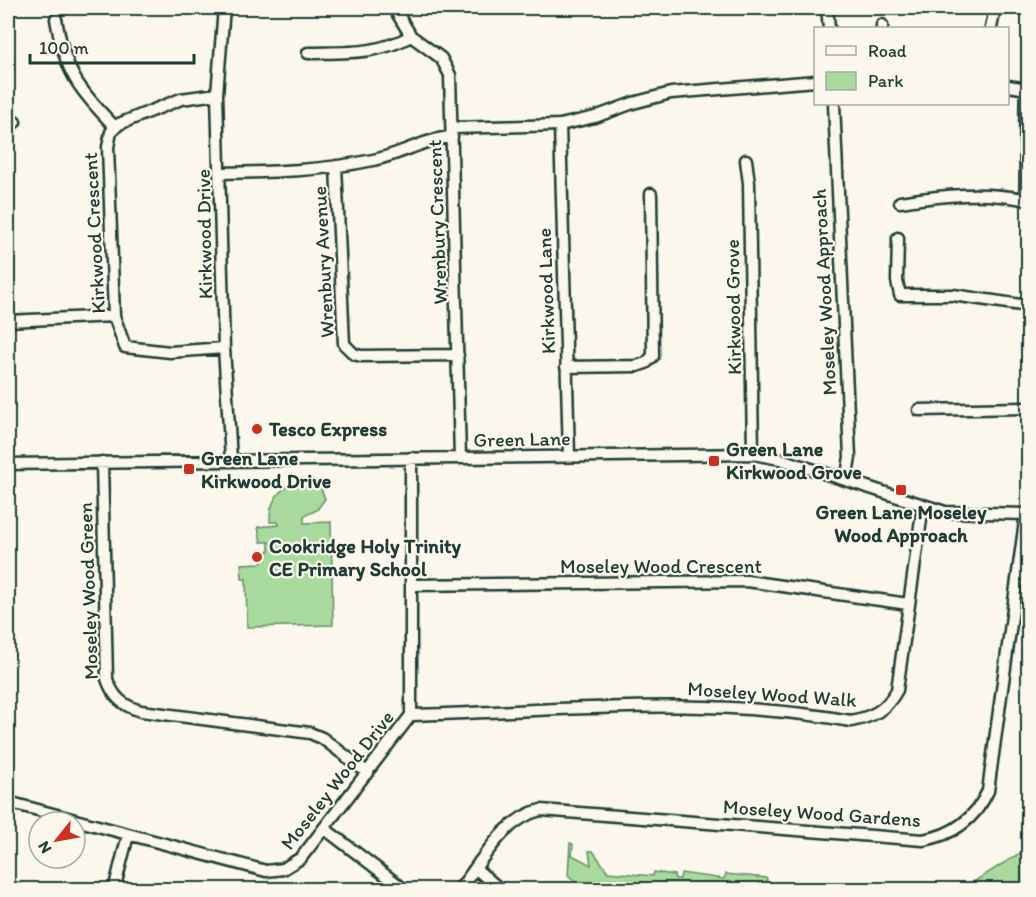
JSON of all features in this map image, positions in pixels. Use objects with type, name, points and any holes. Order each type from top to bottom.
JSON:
[{"type":"street","name":"Kirkwood Drive","points":[[224,8],[217,94],[224,348],[231,459]]},
{"type":"street","name":"Wrenbury Crescent","points":[[394,8],[411,36],[432,51],[446,66],[450,75],[460,458]]},
{"type":"street","points":[[827,8],[829,27]]},
{"type":"street","points":[[991,27],[995,8]]},
{"type":"street","points":[[56,19],[67,67],[91,101],[115,127]]},
{"type":"street","points":[[308,52],[366,52],[391,47],[411,36]]},
{"type":"street","points":[[220,173],[308,171],[374,160],[452,133],[560,125],[596,117],[633,103],[671,93],[814,81]]},
{"type":"street","points":[[900,202],[962,194],[1027,200],[1023,135],[1027,89],[1009,86]]},
{"type":"street","name":"Kirkwood Crescent","points":[[217,94],[181,99],[115,127],[111,132],[108,147],[114,316],[126,347],[170,352],[224,348]]},
{"type":"street","name":"Moseley Wood Approach","points":[[834,105],[850,457],[846,480]]},
{"type":"street","name":"Kirkwood Lane","points":[[560,125],[569,456]]},
{"type":"street","name":"Kirkwood Grove","points":[[746,160],[749,183],[753,454]]},
{"type":"street","name":"Wrenbury Avenue","points":[[336,166],[344,344],[354,354],[361,356],[458,356]]},
{"type":"street","points":[[566,367],[637,366],[646,363],[653,356],[651,194]]},
{"type":"street","points":[[898,238],[897,281],[900,295],[953,295],[1029,306]]},
{"type":"street","points":[[8,321],[114,316]]},
{"type":"street","points":[[918,410],[1029,408]]},
{"type":"street","name":"Green Lane","points":[[8,464],[231,459],[753,454],[780,459],[923,505],[968,514],[1027,514]]},
{"type":"street","name":"Moseley Wood Drive","points":[[8,802],[128,835],[275,871],[292,866],[325,829],[411,716],[411,458]]},
{"type":"street","name":"Moseley Wood Green","points":[[102,462],[107,680],[115,696],[122,703],[141,711],[310,733],[322,738],[368,773]]},
{"type":"street","name":"Moseley Wood Walk","points":[[411,716],[672,706],[743,707],[851,721],[866,719],[880,712],[897,690],[923,505]]},
{"type":"street","name":"Moseley Wood Gardens","points":[[459,890],[517,819],[527,813],[542,810],[923,840],[937,838],[966,823],[979,811],[988,791],[1027,514]]},
{"type":"street","name":"Moseley Wood Crescent","points":[[412,585],[747,581],[908,604]]},
{"type":"street","points":[[325,829],[405,890]]},
{"type":"street","points":[[114,890],[128,835]]},
{"type":"street","points":[[476,869],[501,890]]},
{"type":"green space","points":[[302,479],[311,479],[319,483],[325,499],[317,510],[304,516],[304,523],[331,522],[333,625],[247,627],[246,579],[242,579],[241,564],[262,563],[261,552],[269,551],[269,542],[261,542],[258,527],[279,525],[278,522],[270,522],[274,501],[282,490]]},
{"type":"green space","points":[[570,843],[573,844],[572,855],[591,865],[589,851],[593,851],[608,872],[653,876],[654,872],[674,875],[675,879],[680,879],[681,873],[724,879],[726,874],[767,878],[765,888],[778,889],[686,885],[686,890],[583,889],[568,875]]},
{"type":"green space","points":[[1028,848],[1028,889],[962,889]]},
{"type":"place","name":"Tesco Express","points":[[257,429]]},
{"type":"place","name":"Green Lane Kirkwood Grove","points":[[714,461]]},
{"type":"place","name":"Green Lane Kirkwood Drive","points":[[189,469]]},
{"type":"place","name":"Green Lane Moseley Wood Approach","points":[[901,490]]},
{"type":"place","name":"Cookridge Holy Trinity CE Primary School","points":[[257,557]]}]
